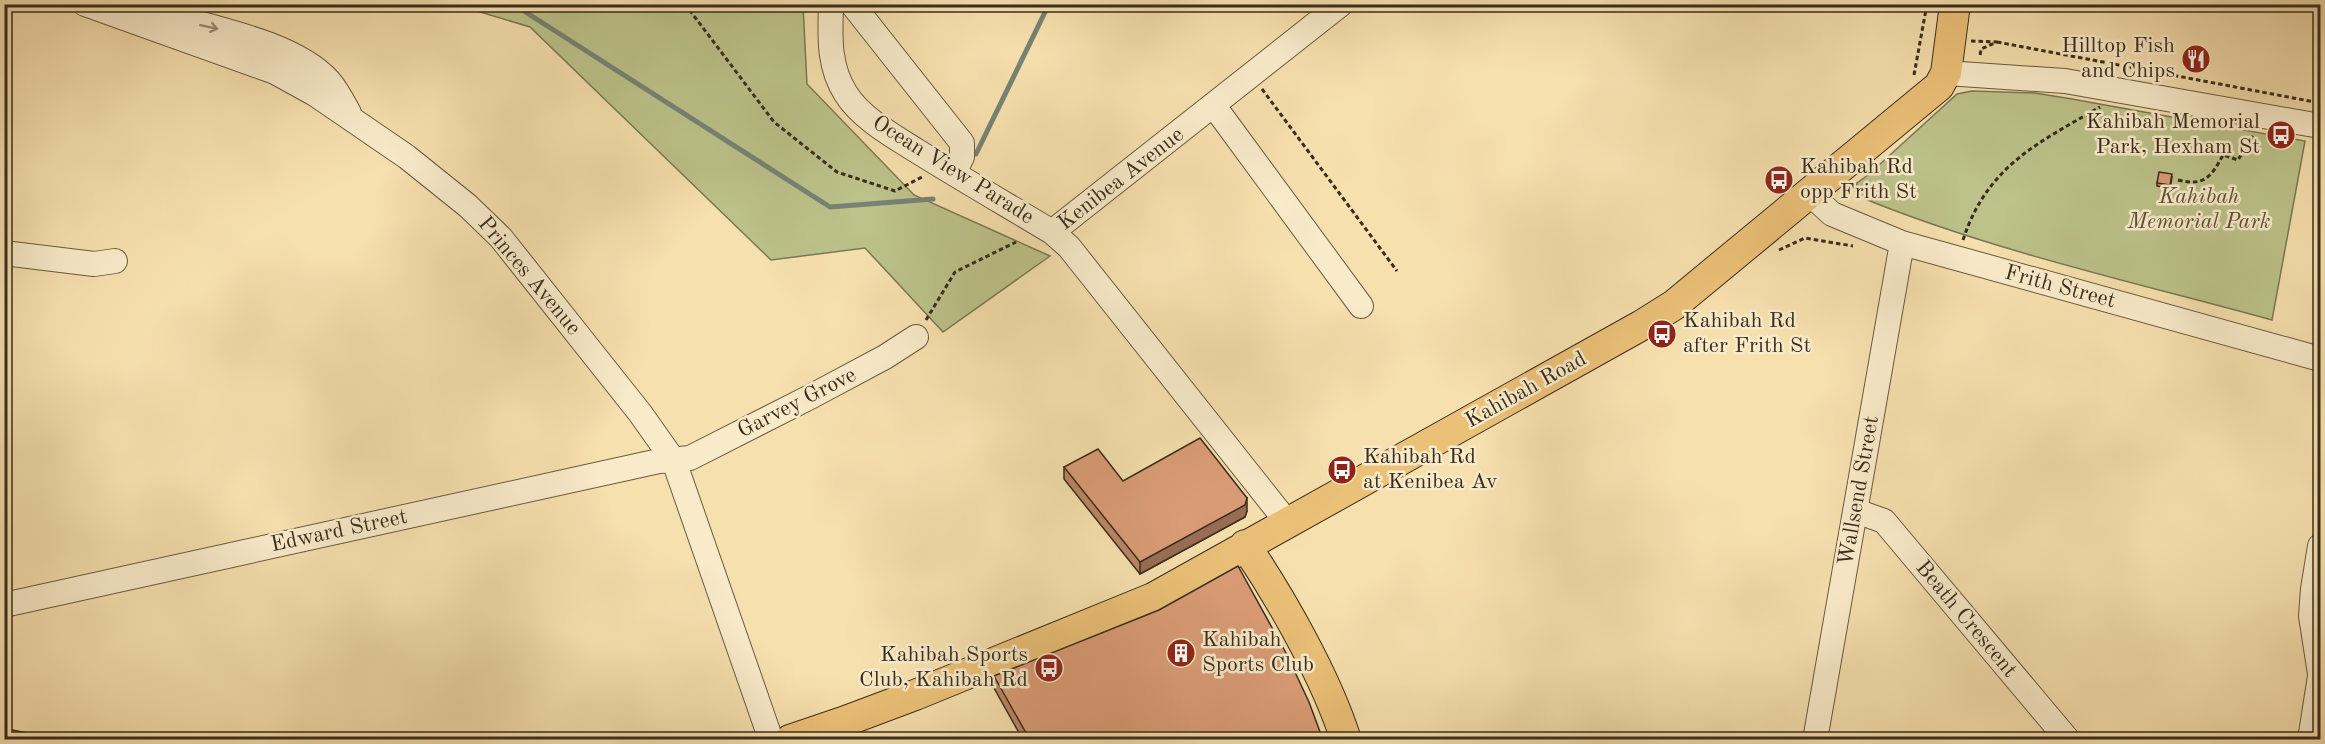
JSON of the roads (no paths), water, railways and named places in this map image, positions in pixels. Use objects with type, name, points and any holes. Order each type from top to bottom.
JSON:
[{"type":"main road","points":[[1946,74],[1955,4]]},
{"type":"main road","name":"Kahibah Road","points":[[790,740],[915,694],[1153,598],[1642,326],[1674,305],[1931,94],[1946,74]]},
{"type":"main road","points":[[1245,545],[1299,637],[1338,715],[1346,740]]},
{"type":"street","name":"Princes Avenue","points":[[85,4],[274,72],[315,94],[407,158],[468,206],[501,238],[633,403],[674,460],[771,740]]},
{"type":"street","points":[[133,4],[188,22],[240,35],[300,60],[330,83],[354,120]]},
{"type":"street","name":"Ocean View Parade","points":[[831,4],[830,48],[833,65],[845,93],[853,104],[890,133],[1052,232]]},
{"type":"street","points":[[852,4],[962,143],[962,157],[948,170]]},
{"type":"street","name":"Kenibea Avenue","points":[[1287,522],[1082,263],[1052,232],[1341,4]]},
{"type":"street","points":[[1946,74],[2065,81],[2320,126]]},
{"type":"street","points":[[1214,106],[1361,306]]},
{"type":"street","name":"Frith Street","points":[[1810,194],[1832,214],[1902,243],[2320,359]]},
{"type":"street","name":"Wallsend Street","points":[[1815,740],[1902,243]]},
{"type":"street","points":[[4,253],[94,264],[115,261]]},
{"type":"street","name":"Garvey Grove","points":[[674,460],[690,458],[812,396],[885,357],[916,337]]},
{"type":"street","name":"Edward Street","points":[[4,605],[659,461],[674,460]]},
{"type":"street","name":"Beath Crescent","points":[[1856,511],[1884,521],[2068,740]]},
{"type":"street","points":[[2310,740],[2320,675],[2313,589],[2320,546]]},
{"type":"waterway","points":[[513,4],[830,207],[933,199]]},
{"type":"waterway","points":[[976,154],[1049,4]]},
{"type":"place","name":"Hilltop Fish and Chips","points":[[2196,59]]},
{"type":"place","name":"Kahibah Memorial Park, Hexham St","points":[[2281,135]]},
{"type":"place","name":"Kahibah Rd opp Frith St","points":[[1779,180]]},
{"type":"place","name":"Kahibah Rd after Frith St","points":[[1662,334]]},
{"type":"place","name":"Kahibah Rd at Kenibea Av","points":[[1342,470]]},
{"type":"place","name":"Kahibah Sports Club","points":[[1181,653]]},
{"type":"place","name":"Kahibah Sports Club, Kahibah Rd","points":[[1049,668]]},
{"type":"park label","name":"Kahibah Memorial Park","points":[[2199,210]]}]
